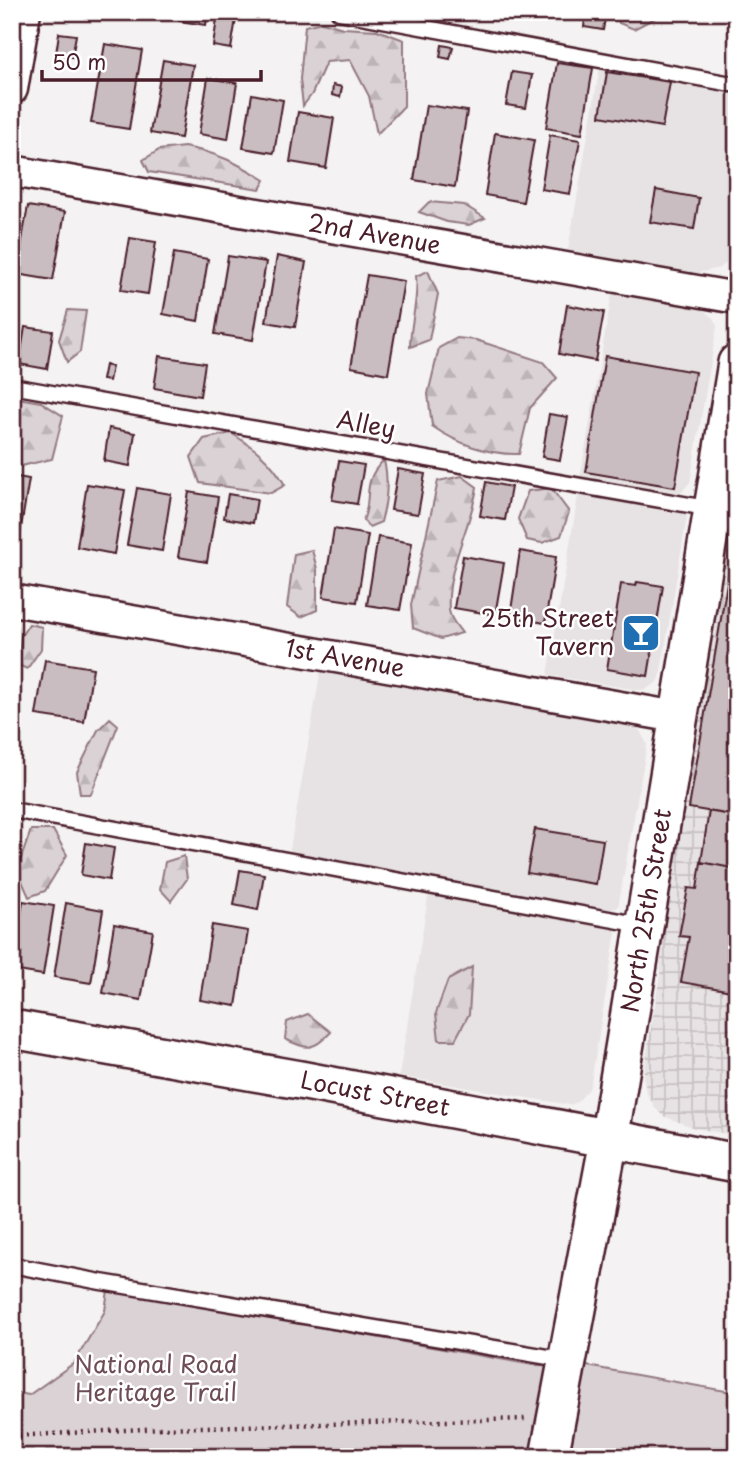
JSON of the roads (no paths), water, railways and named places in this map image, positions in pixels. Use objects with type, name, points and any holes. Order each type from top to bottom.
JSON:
[{"type":"street","points":[[12,89],[25,12]]},
{"type":"street","name":"2nd Avenue","points":[[12,171],[737,298]]},
{"type":"street","name":"North 25th Street","points":[[549,1457],[609,1140],[642,925],[737,363]]},
{"type":"street","name":"1st Avenue","points":[[12,600],[677,717]]},
{"type":"street","name":"Locust Street","points":[[12,1029],[300,1080],[737,1163]]},
{"type":"lane","points":[[339,12],[737,85]]},
{"type":"lane","name":"Alley","points":[[12,386],[712,509]]},
{"type":"lane","points":[[12,810],[642,925]]},
{"type":"lane","points":[[12,1265],[155,1292],[567,1360]]},
{"type":"place","name":"25th Street Tavern","points":[[641,633]]},
{"type":"park label","name":"National Road Heritage Trail","points":[[156,1379]]}]
